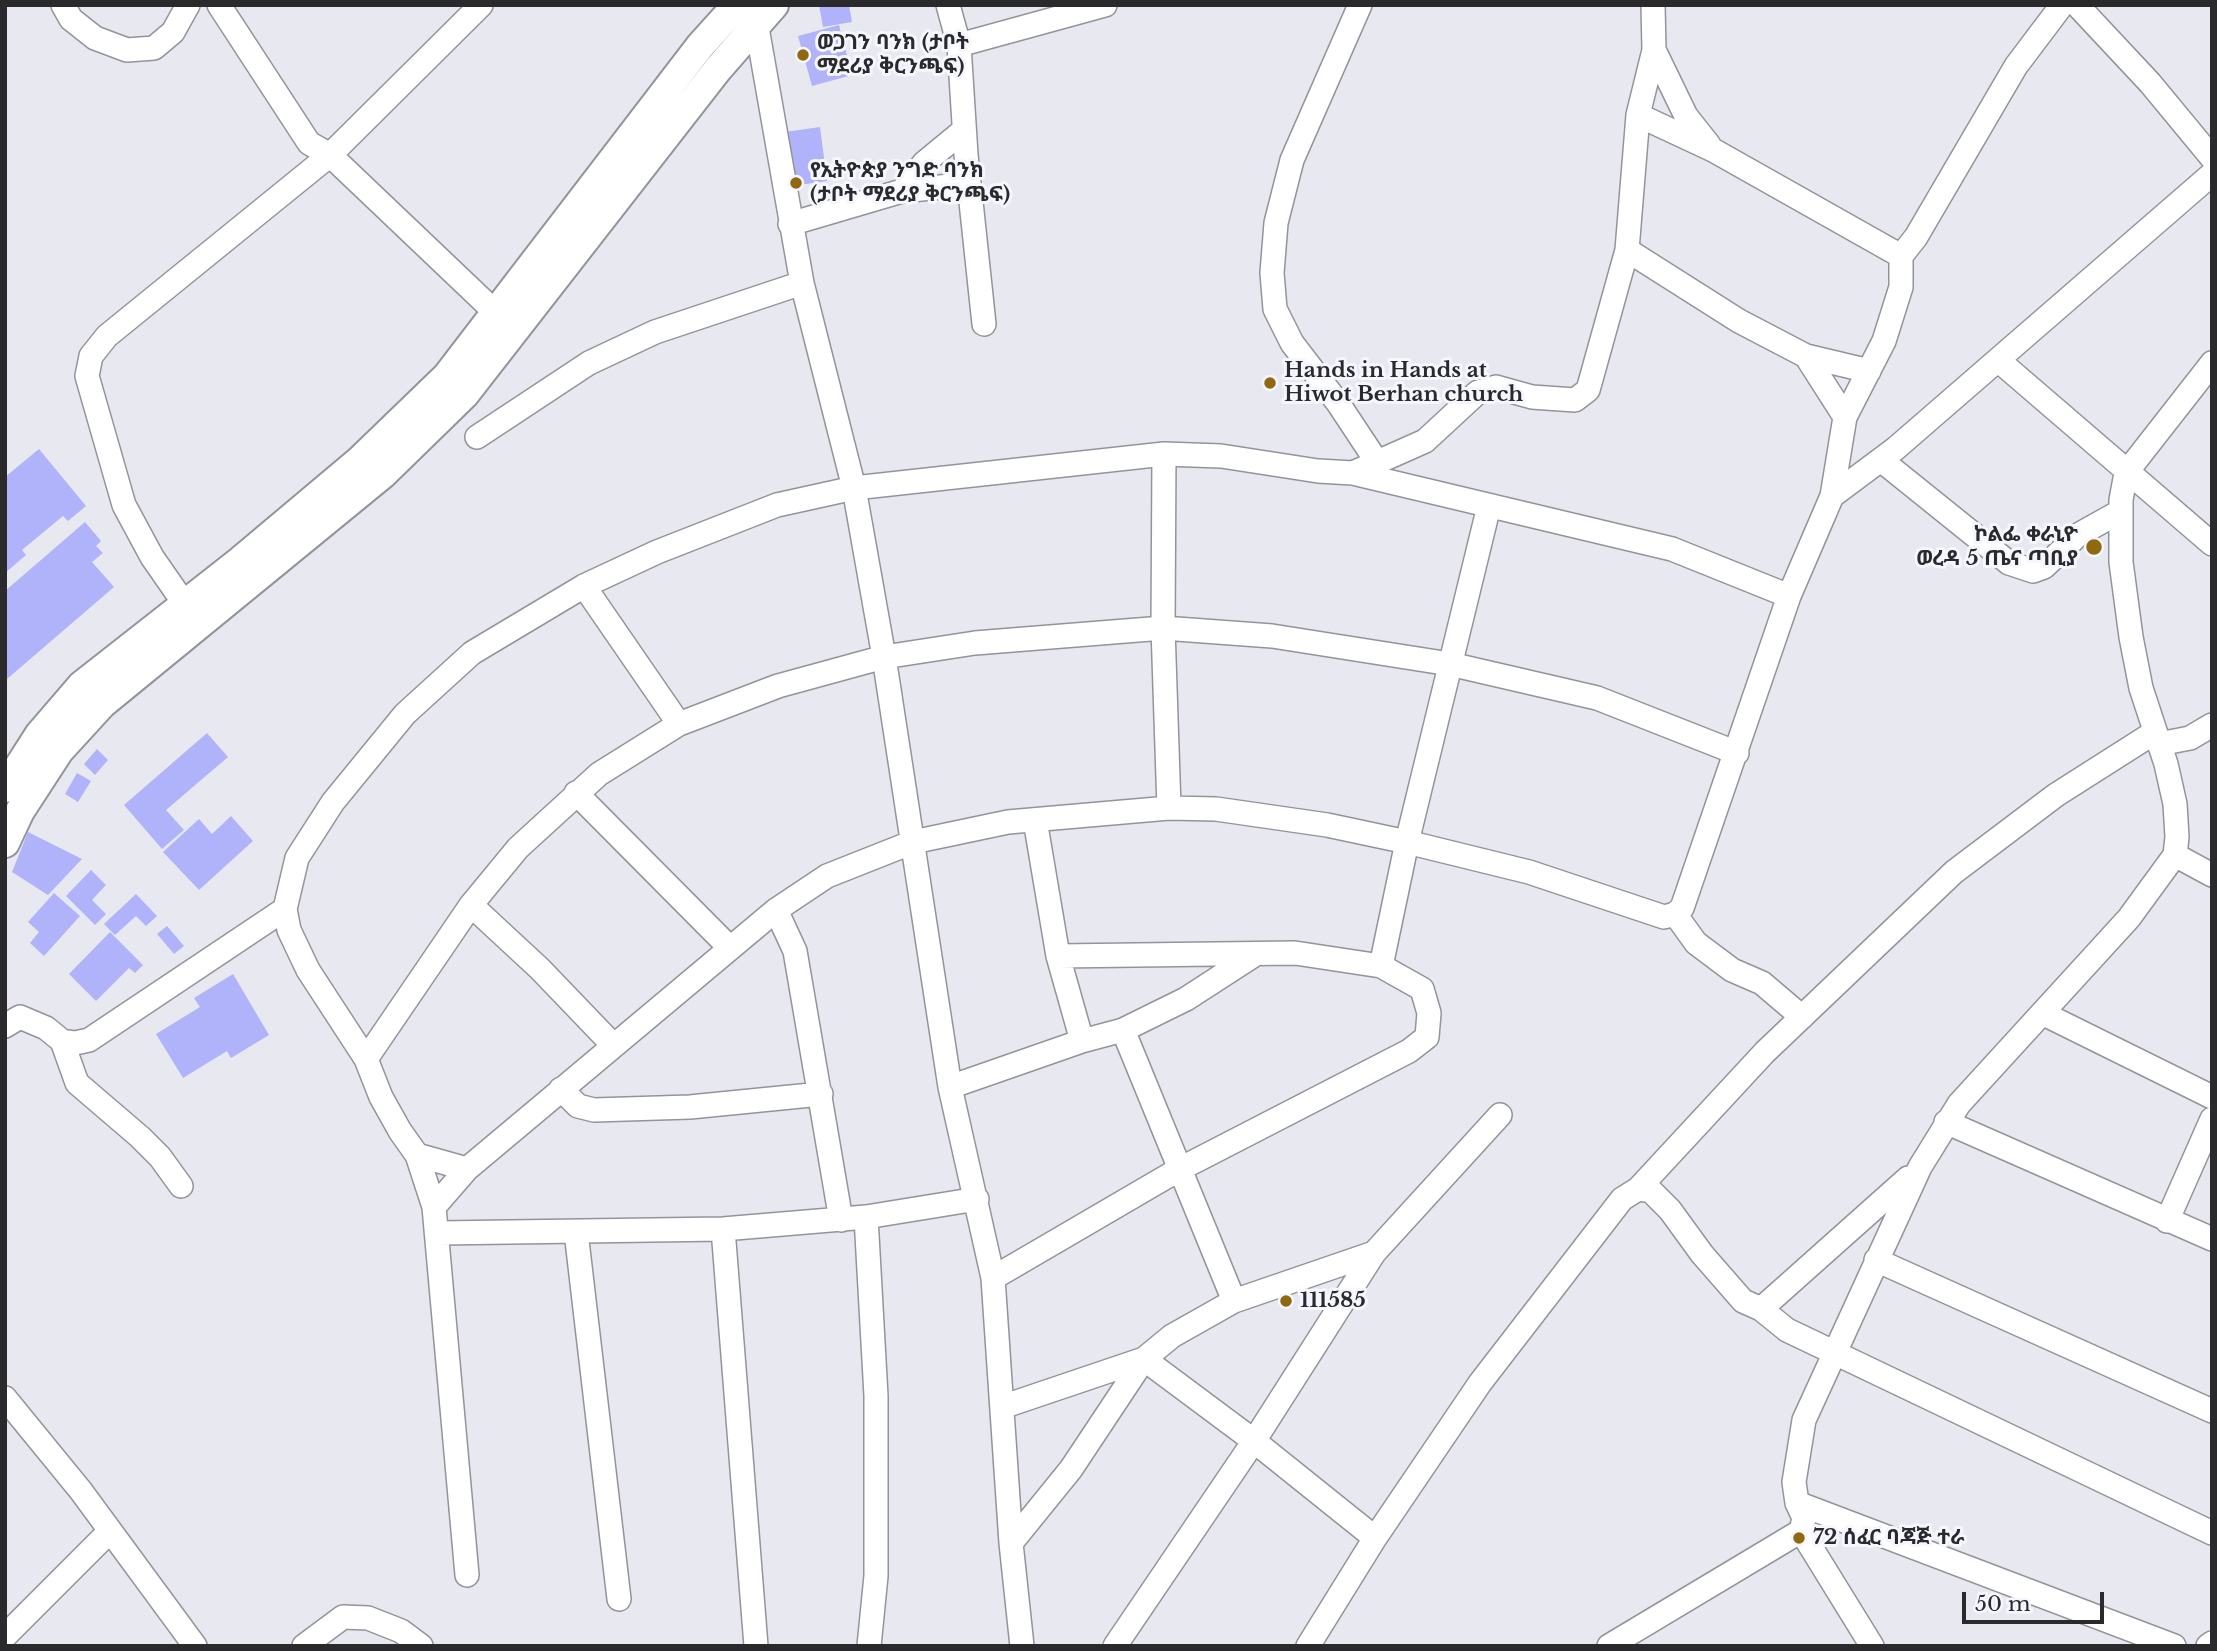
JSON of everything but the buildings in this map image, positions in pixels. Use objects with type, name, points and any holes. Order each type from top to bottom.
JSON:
[{"type":"main road","points":[[5,788],[38,735],[82,685],[240,561],[359,461],[447,376],[700,46],[748,12],[774,5]]},
{"type":"main road","points":[[5,843],[20,811],[59,751],[102,704],[383,474],[465,394],[748,12]]},
{"type":"street","points":[[63,5],[71,19],[95,38],[127,50],[154,48],[173,32],[188,5]]},
{"type":"street","points":[[219,5],[309,143],[330,155],[495,312]]},
{"type":"street","points":[[184,603],[152,557],[124,505],[87,376],[91,356],[107,337],[330,155],[481,5]]},
{"type":"street","points":[[948,5],[959,44],[964,130],[984,324]]},
{"type":"street","points":[[959,44],[1105,5]]},
{"type":"street","points":[[1360,5],[1292,160],[1276,223],[1272,273],[1276,309],[1292,343],[1338,403],[1377,462]]},
{"type":"street","points":[[1353,473],[1425,441],[1478,392],[1496,387],[1532,397],[1575,400],[1588,390],[1627,250],[1638,115],[1654,50],[1653,5]]},
{"type":"street","points":[[434,1207],[467,1169],[776,910],[827,876],[914,842],[1035,820],[1169,808],[1216,809],[1327,825],[1407,842],[1529,872],[1664,917],[1675,914],[1682,908],[1789,596],[1832,496],[1845,417],[1884,341],[1901,287],[1901,256],[1916,236],[2016,66],[2062,5]]},
{"type":"street","points":[[2077,5],[2150,83],[2212,158]]},
{"type":"street","points":[[748,12],[802,283],[854,488],[914,842],[950,1087],[993,1278],[1011,1543],[1022,1646]]},
{"type":"street","points":[[1654,50],[1686,116],[1713,150]]},
{"type":"street","points":[[1638,115],[1713,150],[1901,256]]},
{"type":"street","points":[[902,191],[924,163],[964,130]]},
{"type":"street","points":[[1832,496],[1881,460],[2212,174]]},
{"type":"street","points":[[790,225],[902,191],[969,184]]},
{"type":"street","points":[[1627,250],[1739,321],[1805,356],[1869,371]]},
{"type":"street","points":[[477,437],[531,398],[611,352],[655,332],[802,283]]},
{"type":"street","points":[[1805,356],[1845,417]]},
{"type":"street","points":[[1998,360],[2126,473],[2212,544]]},
{"type":"street","points":[[1872,1646],[1801,1531],[1804,1518],[1797,1503],[1794,1482],[1804,1420],[1920,1167],[1946,1122],[2129,918],[2175,856],[2175,804],[2141,688],[2131,637],[2121,562],[2121,511],[2126,473],[2212,363]]},
{"type":"street","points":[[1164,454],[1163,628],[1169,808]]},
{"type":"street","points":[[467,1575],[439,1233],[434,1207],[418,1155],[400,1131],[381,1097],[366,1059],[307,970],[289,930],[285,909],[297,858],[333,802],[405,714],[472,653],[584,586],[657,552],[777,505],[854,488],[1164,454],[1221,456],[1318,471],[1353,473],[1672,549],[1789,596]]},
{"type":"street","points":[[1881,460],[2009,563],[2033,571],[2044,566],[2078,535],[2121,511]]},
{"type":"street","points":[[1381,966],[1407,842],[1489,506]]},
{"type":"street","points":[[584,586],[680,724]]},
{"type":"street","points":[[366,1059],[471,905],[518,848],[599,774],[680,724],[778,686],[884,657],[975,643],[1163,628],[1272,636],[1450,664],[1597,698],[1737,753]]},
{"type":"street","points":[[1308,1646],[1375,1538],[1480,1383],[1622,1199],[1638,1189],[1756,1061],[1954,872],[2056,795],[2157,738],[2201,742],[2212,725]]},
{"type":"street","points":[[576,793],[729,947]]},
{"type":"street","points":[[1035,820],[1058,956],[1082,1041]]},
{"type":"street","points":[[2175,856],[2212,875]]},
{"type":"street","points":[[471,905],[541,969],[613,1045]]},
{"type":"street","points":[[5,1026],[20,1017],[46,1028],[62,1041],[75,1043],[89,1040],[285,909]]},
{"type":"street","points":[[776,910],[794,951],[841,1220]]},
{"type":"street","points":[[1675,914],[1696,943],[1732,970],[1762,983],[1802,1017]]},
{"type":"street","points":[[993,1278],[1178,1170],[1409,1051],[1427,1037],[1429,1013],[1422,989],[1381,966],[1295,953],[1058,956]]},
{"type":"street","points":[[950,1087],[1082,1041],[1123,1030],[1186,999],[1254,955]]},
{"type":"street","points":[[2044,1014],[2212,1097]]},
{"type":"street","points":[[1123,1030],[1178,1170],[1234,1301]]},
{"type":"street","points":[[62,1041],[77,1083],[140,1137],[160,1157],[181,1186]]},
{"type":"street","points":[[561,1089],[578,1106],[594,1110],[690,1107],[821,1094]]},
{"type":"street","points":[[1115,1646],[1254,1441],[1374,1253],[1500,1115]]},
{"type":"street","points":[[2167,1221],[2212,1119]]},
{"type":"street","points":[[1946,1122],[2212,1239]]},
{"type":"street","points":[[418,1155],[467,1169]]},
{"type":"street","points":[[1761,1309],[1920,1167]]},
{"type":"street","points":[[1638,1189],[1651,1191],[1670,1210],[1723,1280],[1743,1301],[1761,1309],[1787,1330],[2212,1533]]},
{"type":"street","points":[[439,1233],[723,1229],[841,1220],[977,1199]]},
{"type":"street","points":[[866,1217],[876,1395],[876,1576],[869,1646]]},
{"type":"street","points":[[723,1229],[756,1646]]},
{"type":"street","points":[[576,1232],[620,1600]]},
{"type":"street","points":[[1011,1543],[1071,1469],[1144,1360],[1172,1336],[1234,1301],[1374,1253]]},
{"type":"street","points":[[1876,1260],[2212,1411]]},
{"type":"street","points":[[1144,1360],[1254,1441],[1375,1538]]},
{"type":"street","points":[[1002,1407],[1144,1360]]},
{"type":"street","points":[[5,1398],[81,1491],[195,1646]]},
{"type":"street","points":[[1797,1503],[2174,1646]]},
{"type":"street","points":[[1609,1646],[1801,1531]]},
{"type":"street","points":[[13,1637],[109,1532]]},
{"type":"street","points":[[304,1646],[343,1617],[368,1618],[401,1630],[421,1646]]},
{"type":"place","name":"ወጋገን ባንክ (ታቦት ማደሪያ ቅርንጫፍ)","points":[[803,55]]},
{"type":"place","name":"የኢትዮጵያ ንግድ ባንክ (ታቦት ማደሪያ ቅርንጫፍ)","points":[[796,183]]},
{"type":"place","name":"Hands in Hands at Hiwot Berhan church","points":[[1270,383]]},
{"type":"place","name":"ኮልፌ ቀራኒዮ ወረዳ 5 ጤና ጣቢያ","points":[[2094,547]]},
{"type":"place","name":"111585","points":[[1286,1301]]},
{"type":"place","name":"72 ሰፈር ባጃጅ ተራ","points":[[1799,1538]]}]
